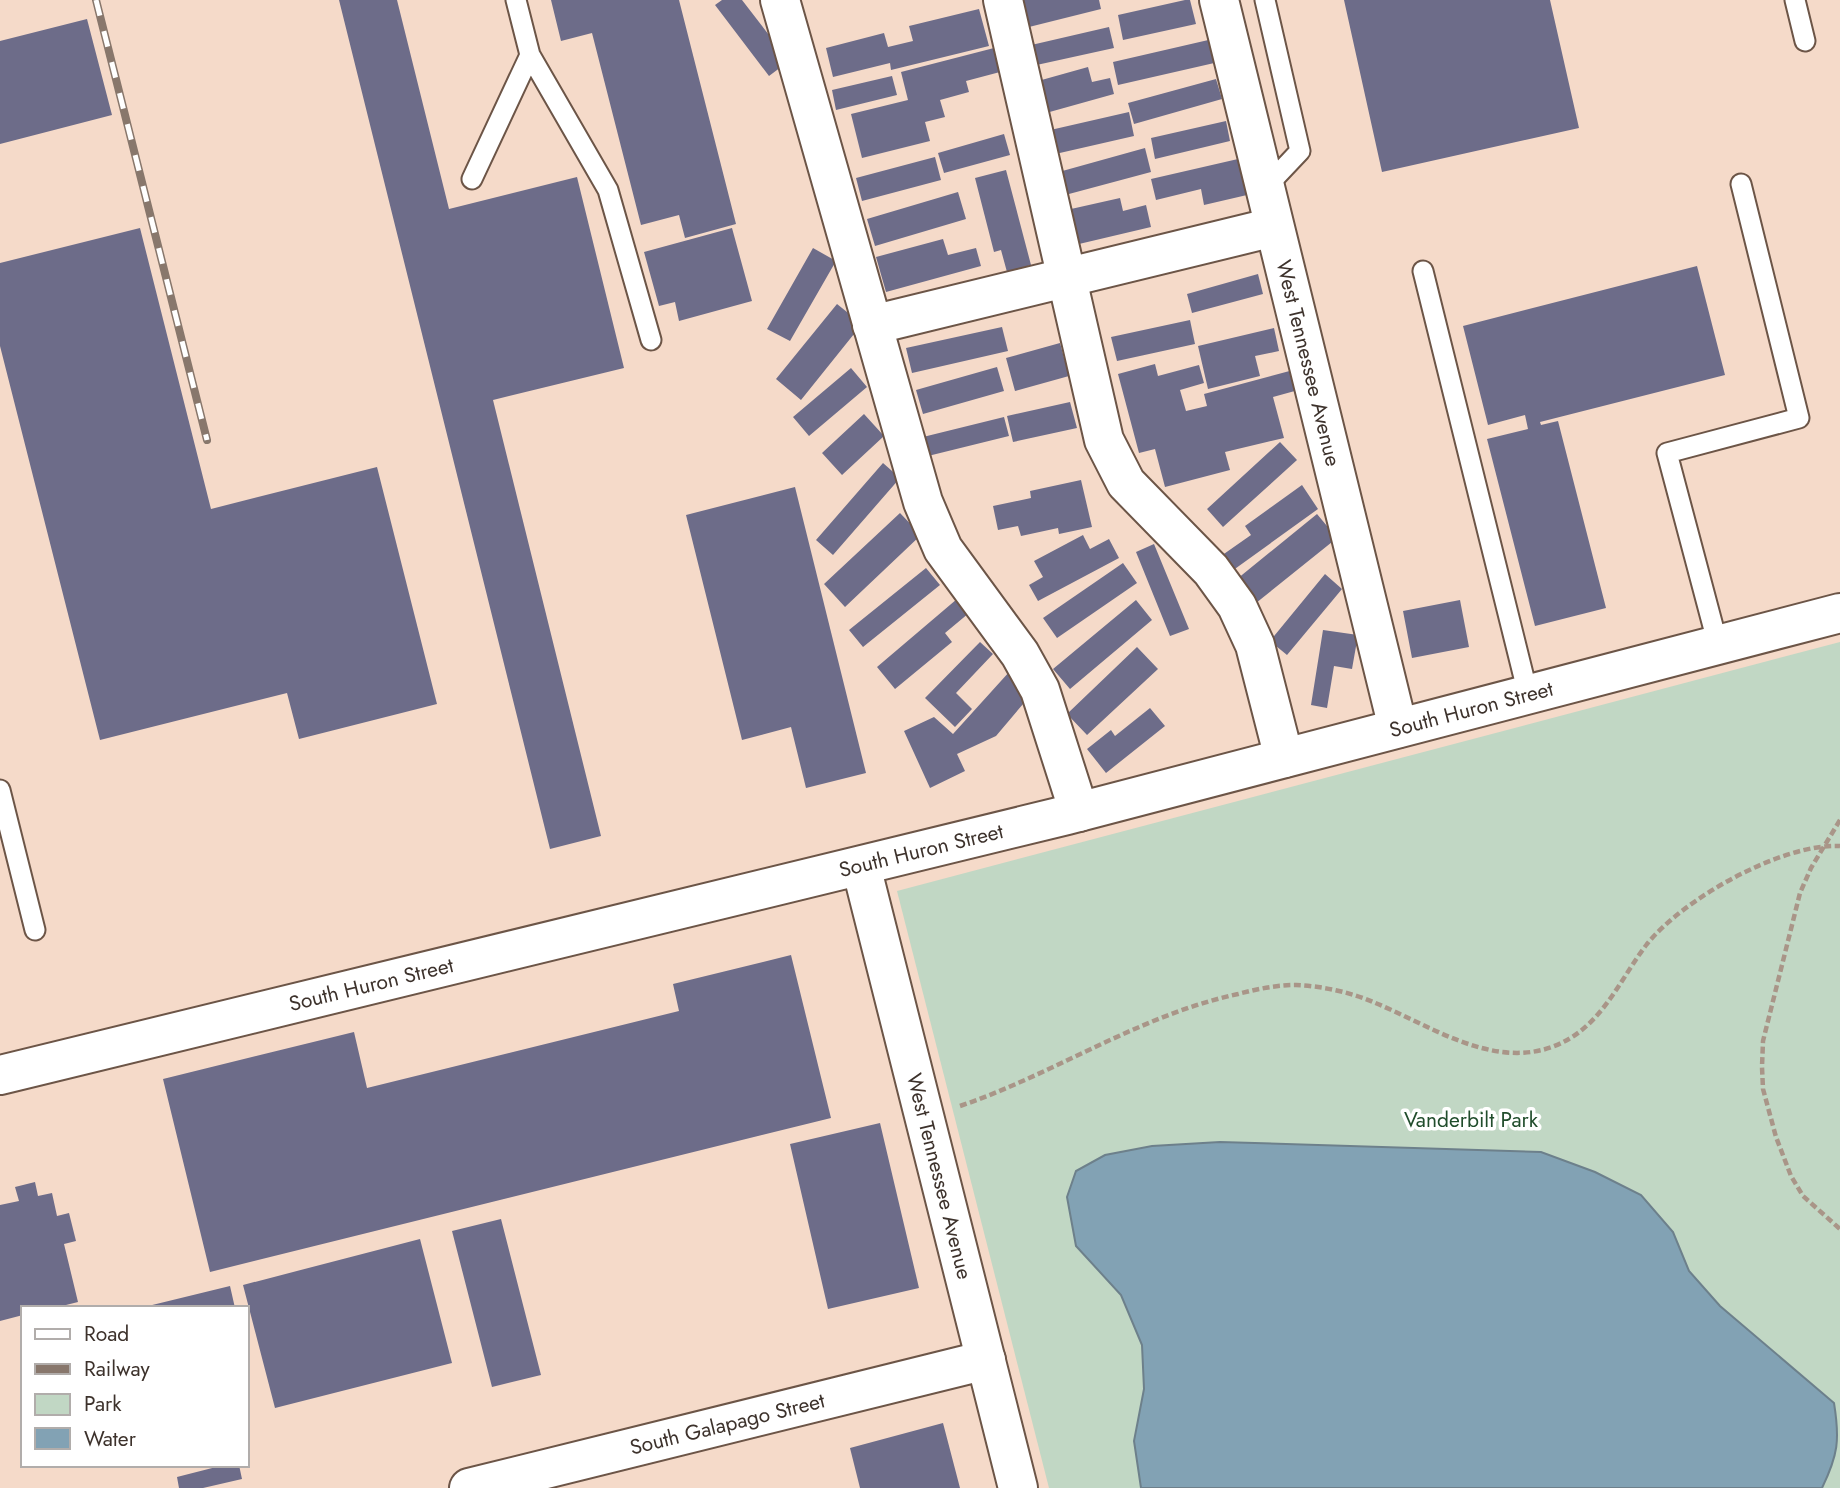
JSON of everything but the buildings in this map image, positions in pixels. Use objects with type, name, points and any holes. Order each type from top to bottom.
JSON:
[{"type":"street","points":[[780,0],[928,513],[943,549],[1020,654],[1040,690],[1079,812]]},
{"type":"street","points":[[1003,0],[1104,440],[1126,483],[1211,570],[1237,606],[1255,645],[1284,758]]},
{"type":"street","name":"West Tennessee Avenue","points":[[1219,0],[1398,728]]},
{"type":"street","points":[[872,325],[1274,227]]},
{"type":"street","name":"South Huron Street","points":[[0,1075],[1079,812],[1840,613]]},
{"type":"street","name":"West Tennessee Avenue","points":[[861,866],[1018,1488]]},
{"type":"street","name":"South Galapago Street","points":[[469,1488],[986,1360]]},
{"type":"lane","points":[[516,0],[530,55],[608,190],[651,340]]},
{"type":"lane","points":[[1265,0],[1300,151],[1265,188]]},
{"type":"lane","points":[[1795,0],[1805,40]]},
{"type":"lane","points":[[472,179],[530,55]]},
{"type":"lane","points":[[1718,645],[1667,453],[1800,418],[1741,184]]},
{"type":"lane","points":[[1423,271],[1528,694]]},
{"type":"lane","points":[[0,790],[35,930]]},
{"type":"path","points":[[1840,820],[1811,868],[1800,893],[1763,1041],[1763,1089],[1776,1137],[1791,1176],[1803,1196],[1840,1229]]},
{"type":"path","points":[[926,1118],[998,1092],[1190,1006],[1274,987],[1319,988],[1372,1001],[1424,1027],[1469,1044],[1499,1051],[1535,1051],[1551,1047],[1582,1031],[1595,1019],[1646,945],[1680,912],[1748,871],[1777,858],[1825,845],[1840,846]]},
{"type":"green space","name":"Vanderbilt Park","points":[[1840,642],[1840,1488],[1049,1488],[897,891]]},
{"type":"water","points":[[1220,1142],[1541,1152],[1595,1172],[1641,1195],[1673,1232],[1689,1271],[1720,1306],[1834,1403],[1836,1447],[1822,1488],[1141,1488],[1134,1441],[1144,1389],[1142,1345],[1121,1295],[1076,1246],[1067,1197],[1076,1171],[1105,1155],[1152,1146]]},
{"type":"railway","points":[[96,0],[207,440]]}]
